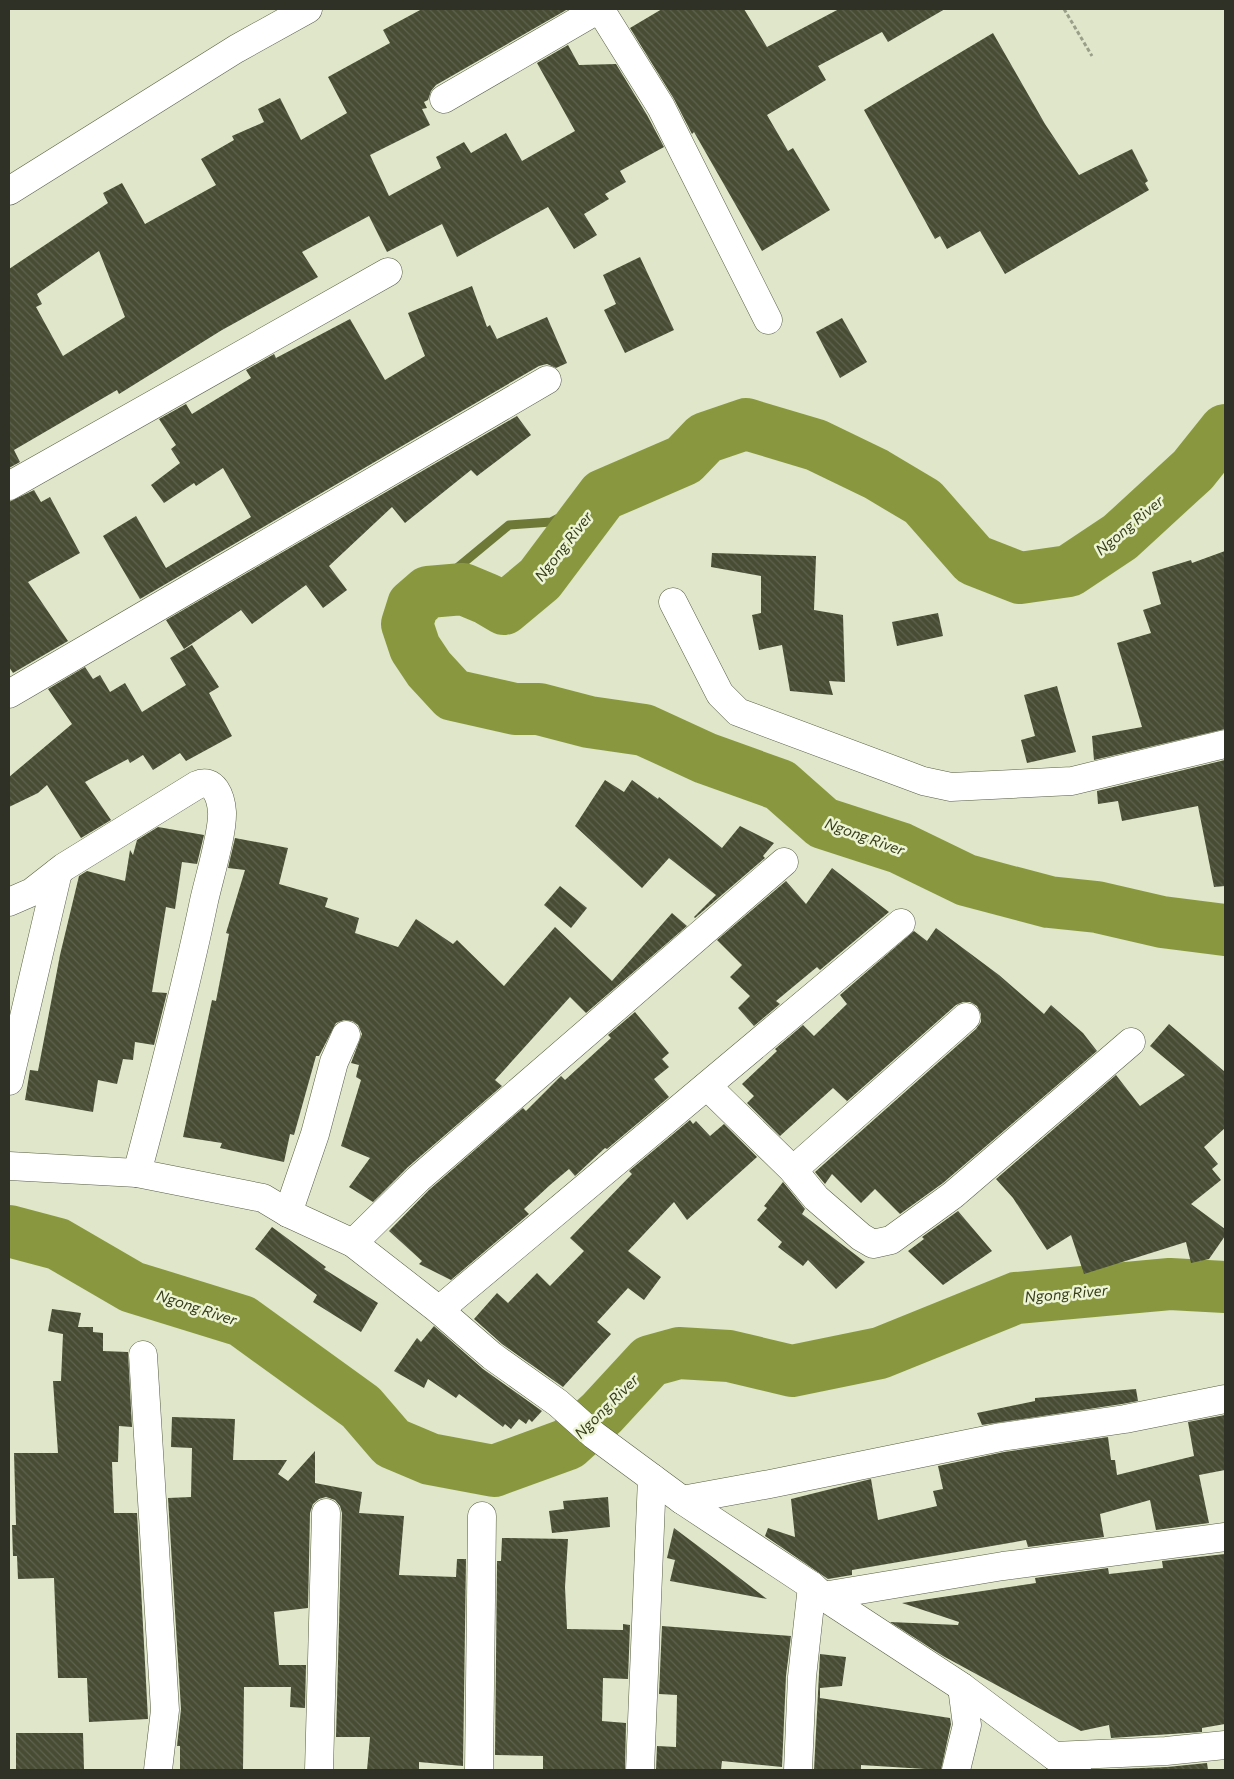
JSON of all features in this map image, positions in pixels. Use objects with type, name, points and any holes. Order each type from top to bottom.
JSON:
[{"type":"street","points":[[9,191],[236,49],[308,9]]},
{"type":"street","points":[[444,99],[600,9],[661,107],[768,320]]},
{"type":"street","points":[[9,486],[388,272]]},
{"type":"street","points":[[9,694],[547,380]]},
{"type":"street","points":[[673,602],[720,694],[738,712],[923,781],[951,786],[1072,782],[1225,744]]},
{"type":"street","points":[[9,902],[32,892],[58,872],[196,785],[201,783],[211,784],[218,792],[222,812],[216,847],[168,1055],[137,1174]]},
{"type":"street","points":[[353,1243],[418,1179],[784,862]]},
{"type":"street","points":[[9,1081],[58,872]]},
{"type":"street","points":[[439,1310],[555,1210],[634,1148],[901,923]]},
{"type":"street","points":[[793,1170],[966,1017]]},
{"type":"street","points":[[288,1213],[315,1134],[334,1062],[346,1035]]},
{"type":"street","points":[[707,1086],[793,1170],[816,1198],[861,1237],[873,1244],[891,1240],[953,1195],[1131,1042]]},
{"type":"street","points":[[9,1166],[137,1174],[263,1198],[288,1213],[353,1243],[439,1310],[492,1356],[558,1403],[616,1451],[682,1500],[962,1687],[1054,1756],[1077,1770]]},
{"type":"street","points":[[142,1355],[165,1710],[158,1770]]},
{"type":"street","points":[[682,1500],[1002,1437],[1125,1419],[1225,1399]]},
{"type":"street","points":[[640,1770],[652,1478]]},
{"type":"street","points":[[319,1770],[326,1513]]},
{"type":"street","points":[[479,1770],[482,1516]]},
{"type":"street","points":[[817,1591],[1225,1537]]},
{"type":"street","points":[[798,1770],[802,1677],[817,1591]]},
{"type":"street","points":[[956,1770],[967,1726],[962,1687]]},
{"type":"street","points":[[1054,1756],[1166,1751],[1225,1745]]},
{"type":"path","points":[[1064,9],[1092,56]]},
{"type":"building","points":[[422,9],[568,9],[436,85],[431,91],[428,100],[424,102],[427,108],[422,109],[430,125],[370,155],[389,196],[441,168],[436,157],[464,142],[471,153],[506,133],[522,161],[575,131],[537,63],[568,45],[579,65],[616,64],[664,147],[620,171],[626,182],[605,194],[609,199],[584,214],[597,235],[574,249],[548,207],[457,257],[442,224],[387,252],[369,216],[302,252],[318,277],[222,330],[119,394],[117,390],[14,450],[20,462],[9,468],[9,269],[108,203],[103,193],[122,183],[145,224],[216,185],[201,159],[234,140],[232,136],[264,122],[258,109],[280,98],[301,140],[347,113],[328,77],[390,43],[383,30]],"holes":[[[99,251],[125,317],[63,356],[36,307],[42,304],[37,294]]]},
{"type":"building","points":[[662,9],[744,9],[767,47],[839,9],[945,9],[888,42],[882,32],[818,66],[826,80],[767,115],[788,151],[793,148],[830,210],[762,251],[694,132],[692,134],[674,99],[630,28]]},
{"type":"building","points":[[993,33],[1045,124],[1079,175],[1132,149],[1148,181],[1145,183],[1149,190],[1005,274],[980,231],[947,249],[940,236],[935,239],[864,110]]},
{"type":"building","points":[[640,257],[674,330],[625,353],[604,310],[616,304],[603,275]]},
{"type":"building","points":[[472,286],[487,327],[490,325],[497,339],[547,317],[567,363],[556,368],[547,364],[539,366],[140,599],[103,536],[136,516],[166,568],[251,517],[223,468],[196,486],[194,483],[164,503],[151,485],[180,463],[171,449],[176,445],[159,419],[186,404],[192,414],[251,378],[246,370],[274,354],[276,358],[350,319],[385,380],[425,356],[408,313]]},
{"type":"building","points":[[842,318],[867,362],[840,378],[816,332]]},
{"type":"building","points":[[517,416],[531,435],[477,476],[471,470],[405,523],[392,507],[329,566],[347,590],[323,608],[306,585],[252,624],[241,610],[184,649],[166,620]]},
{"type":"building","points":[[34,490],[41,502],[50,497],[80,553],[28,582],[68,641],[13,673],[9,667],[9,502]]},
{"type":"building","points":[[1225,551],[1225,729],[1094,760],[1092,736],[1142,727],[1117,643],[1151,633],[1143,610],[1161,604],[1152,572],[1191,560],[1192,563]]},
{"type":"building","points":[[712,553],[816,556],[814,610],[843,615],[845,682],[829,681],[833,695],[790,691],[782,645],[759,650],[752,615],[761,613],[761,576],[711,567]]},
{"type":"building","points":[[938,613],[943,636],[897,646],[892,622]]},
{"type":"building","points":[[192,645],[219,687],[209,693],[232,736],[186,761],[180,753],[153,770],[143,755],[130,763],[128,759],[85,782],[111,820],[81,838],[47,785],[38,793],[9,807],[9,777],[72,724],[48,689],[85,667],[93,679],[100,675],[110,692],[125,683],[142,712],[186,685],[170,658]]},
{"type":"building","points":[[1057,686],[1076,752],[1027,763],[1021,740],[1035,736],[1024,695]]},
{"type":"building","points":[[1225,760],[1225,886],[1214,887],[1198,806],[1122,821],[1118,801],[1098,804],[1097,791]]},
{"type":"building","points":[[605,780],[624,792],[632,780],[658,799],[659,797],[722,848],[740,826],[774,843],[763,856],[765,858],[695,918],[716,895],[669,858],[642,888],[575,826]]},
{"type":"building","points":[[158,827],[204,835],[197,864],[182,862],[175,909],[166,907],[152,992],[167,993],[154,1045],[135,1042],[133,1060],[123,1059],[117,1084],[98,1080],[93,1112],[25,1100],[30,1070],[38,1071],[60,955],[79,876],[87,871],[125,881],[130,850],[133,855],[137,840]]},
{"type":"building","points":[[235,838],[288,848],[279,884],[328,898],[325,907],[359,918],[355,933],[398,947],[416,919],[453,944],[457,940],[504,986],[555,927],[612,981],[672,913],[687,926],[586,1013],[570,997],[495,1080],[502,1086],[408,1167],[373,1202],[349,1187],[370,1158],[341,1146],[361,1080],[356,1077],[359,1065],[351,1063],[362,1034],[358,1025],[352,1021],[344,1020],[336,1023],[319,1056],[316,1056],[294,1135],[290,1134],[284,1162],[220,1148],[222,1143],[183,1137],[212,1000],[216,1001],[229,934],[226,933],[245,870],[228,868]]},
{"type":"building","points":[[832,868],[889,912],[820,970],[817,967],[776,1001],[780,1004],[754,1026],[738,1008],[750,996],[730,977],[742,965],[717,940],[786,881],[806,904]]},
{"type":"building","points":[[560,886],[587,908],[571,928],[544,905]]},
{"type":"building","points":[[936,928],[999,975],[1044,1014],[1051,1005],[1083,1033],[1097,1051],[943,1183],[900,1214],[875,1189],[861,1203],[832,1174],[825,1184],[815,1172],[976,1029],[981,1022],[981,1014],[977,1006],[970,1002],[956,1005],[845,1103],[847,1101],[833,1088],[780,1136],[747,1103],[754,1096],[742,1084],[777,1051],[775,1049],[803,1025],[814,1036],[847,1004],[840,995],[914,931],[927,941]]},
{"type":"building","points":[[635,1012],[669,1053],[662,1059],[669,1067],[654,1079],[669,1097],[607,1149],[605,1148],[575,1176],[569,1169],[524,1209],[529,1214],[451,1280],[419,1264],[422,1261],[389,1231],[429,1190],[523,1108],[526,1111],[561,1076],[565,1080],[611,1038],[608,1035]]},
{"type":"building","points":[[1169,1024],[1225,1072],[1225,1128],[1204,1147],[1218,1164],[1212,1169],[1221,1180],[1191,1204],[1225,1229],[1225,1236],[1209,1259],[1191,1263],[1186,1242],[1084,1274],[1071,1235],[1047,1250],[1013,1198],[996,1179],[1116,1075],[1140,1106],[1185,1075],[1150,1046]]},
{"type":"building","points":[[690,1120],[693,1124],[696,1121],[710,1136],[724,1124],[757,1157],[687,1220],[674,1202],[628,1251],[661,1277],[644,1300],[628,1288],[597,1322],[611,1334],[563,1387],[502,1344],[474,1319],[497,1293],[508,1303],[537,1273],[550,1286],[584,1251],[570,1238],[632,1174],[629,1171]]},
{"type":"building","points":[[783,1182],[805,1209],[802,1214],[865,1262],[836,1289],[808,1260],[803,1266],[778,1247],[782,1242],[757,1220],[767,1208],[764,1206]]},
{"type":"building","points":[[958,1211],[992,1251],[943,1285],[908,1251],[924,1239],[922,1237]]},
{"type":"building","points":[[272,1227],[326,1267],[324,1269],[378,1303],[361,1332],[313,1302],[317,1295],[255,1249]]},
{"type":"building","points":[[52,1309],[81,1313],[78,1327],[93,1327],[93,1332],[103,1333],[103,1351],[128,1352],[132,1427],[119,1426],[118,1462],[112,1462],[114,1513],[137,1513],[148,1719],[89,1722],[87,1678],[58,1678],[54,1578],[18,1579],[17,1556],[13,1556],[12,1525],[16,1525],[14,1453],[58,1453],[53,1381],[61,1381],[63,1334],[48,1331]]},
{"type":"building","points":[[434,1326],[483,1369],[542,1411],[532,1422],[529,1419],[526,1424],[519,1419],[511,1429],[505,1424],[503,1427],[459,1394],[456,1398],[428,1379],[424,1388],[394,1371],[417,1338],[421,1342]]},
{"type":"building","points":[[1136,1389],[1138,1401],[1122,1404],[982,1425],[977,1413],[1035,1401],[1035,1398]]},
{"type":"building","points":[[1225,1415],[1225,1470],[1199,1475],[1209,1523],[1156,1530],[1150,1500],[1100,1514],[1104,1537],[1028,1547],[1026,1540],[852,1570],[852,1575],[828,1579],[765,1536],[768,1528],[795,1537],[791,1499],[871,1479],[878,1520],[937,1506],[933,1491],[943,1489],[938,1466],[1004,1452],[1108,1437],[1111,1460],[1115,1460],[1117,1475],[1194,1456],[1188,1422]]},
{"type":"building","points":[[172,1417],[235,1419],[233,1460],[287,1460],[278,1474],[288,1481],[315,1451],[315,1483],[362,1492],[359,1513],[404,1516],[399,1575],[456,1577],[457,1559],[466,1559],[463,1766],[419,1762],[419,1770],[367,1770],[370,1737],[336,1737],[342,1513],[340,1506],[335,1500],[326,1497],[319,1499],[313,1504],[310,1513],[308,1608],[274,1612],[279,1665],[306,1665],[305,1708],[290,1707],[291,1687],[244,1687],[243,1770],[180,1770],[180,1746],[177,1746],[181,1709],[168,1498],[191,1497],[192,1448],[171,1447]]},
{"type":"building","points":[[608,1497],[610,1527],[552,1533],[549,1511],[564,1509],[563,1501]]},
{"type":"building","points":[[674,1528],[767,1599],[670,1581],[675,1560],[667,1558]]},
{"type":"building","points":[[502,1538],[568,1539],[565,1587],[567,1629],[623,1630],[623,1624],[630,1625],[628,1679],[603,1678],[602,1721],[626,1723],[625,1770],[543,1770],[543,1756],[495,1755],[497,1561],[501,1561]]},
{"type":"building","points":[[1225,1554],[1225,1724],[1202,1728],[1202,1732],[1111,1738],[1109,1725],[1081,1731],[943,1656],[890,1622],[958,1625],[959,1622],[902,1603],[1036,1583],[1035,1578],[1108,1568],[1109,1574],[1163,1568],[1162,1561]]},
{"type":"building","points":[[662,1626],[791,1636],[786,1676],[782,1767],[722,1761],[721,1770],[656,1770],[657,1746],[676,1747],[677,1695],[659,1694]]},
{"type":"building","points":[[820,1654],[846,1657],[842,1686],[820,1688],[820,1698],[950,1718],[951,1724],[941,1770],[861,1765],[861,1770],[814,1770]]},
{"type":"building","points":[[16,1733],[83,1733],[84,1770],[16,1770]]},
{"type":"building","points":[[1207,1763],[1208,1770],[1116,1769],[1167,1767]]},
{"type":"waterway","name":"Ngong River","points":[[1225,430],[1193,470],[1120,537],[1069,571],[1020,578],[974,560],[923,502],[876,474],[816,445],[746,424],[705,438],[684,460],[603,495],[540,579],[504,609],[487,599],[463,589],[428,592],[413,605],[407,624],[415,648],[429,669],[453,695],[515,709],[539,709],[589,722],[644,730],[705,758],[780,785],[823,823],[900,848],[966,880],[1049,902],[1097,907],[1162,922],[1225,930]]},
{"type":"waterway","points":[[428,592],[509,525],[551,522],[603,495]]},
{"type":"waterway","name":"Ngong River","points":[[9,1231],[58,1244],[132,1287],[242,1321],[361,1407],[392,1443],[430,1459],[494,1471],[568,1444],[602,1413],[650,1361],[679,1353],[729,1356],[792,1371],[880,1353],[1016,1298],[1170,1284],[1225,1287]]}]
